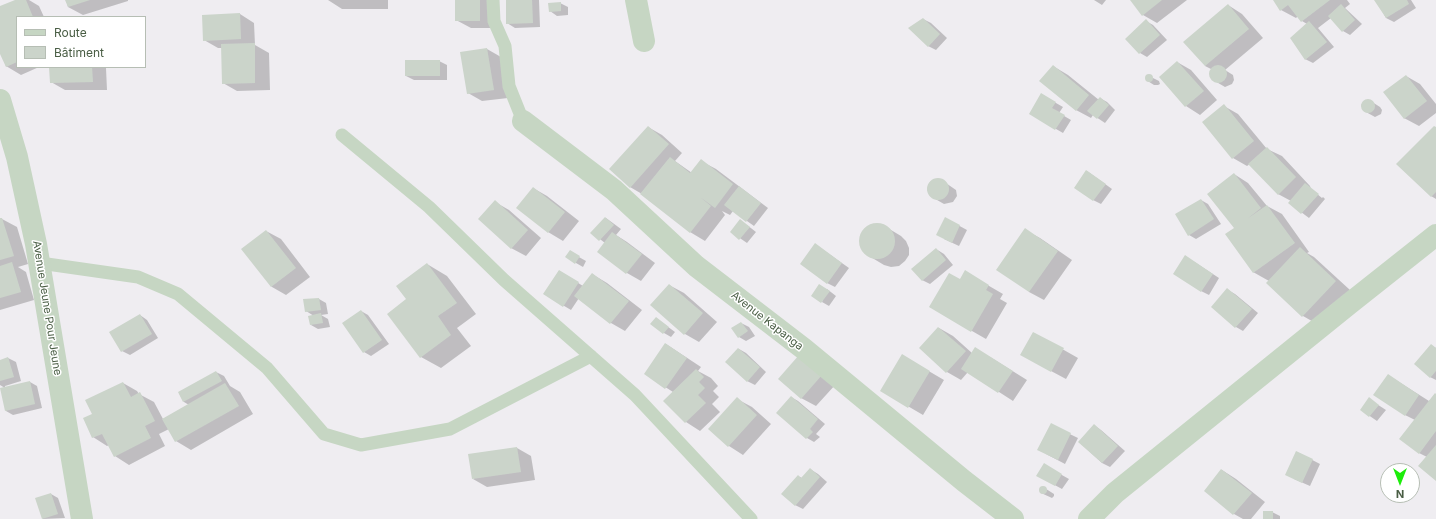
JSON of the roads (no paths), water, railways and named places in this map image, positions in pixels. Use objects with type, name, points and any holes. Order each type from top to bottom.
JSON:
[{"type":"street","points":[[636,0],[644,41]]},
{"type":"street","name":"Avenue Jeune Pour Jeune","points":[[0,100],[17,157],[40,263],[82,519]]},
{"type":"street","name":"Avenue Kapanga","points":[[523,121],[614,190],[696,266],[804,349],[964,481],[1013,519]]},
{"type":"street","points":[[1089,519],[1121,488],[1349,304],[1436,236]]},
{"type":"lane","points":[[492,0],[494,21],[505,46],[509,86],[523,121]]},
{"type":"lane","points":[[342,135],[430,207],[504,280],[635,395],[752,519]]},
{"type":"lane","points":[[40,263],[138,277],[178,294],[267,368],[324,434],[361,445],[450,429],[591,356]]}]
